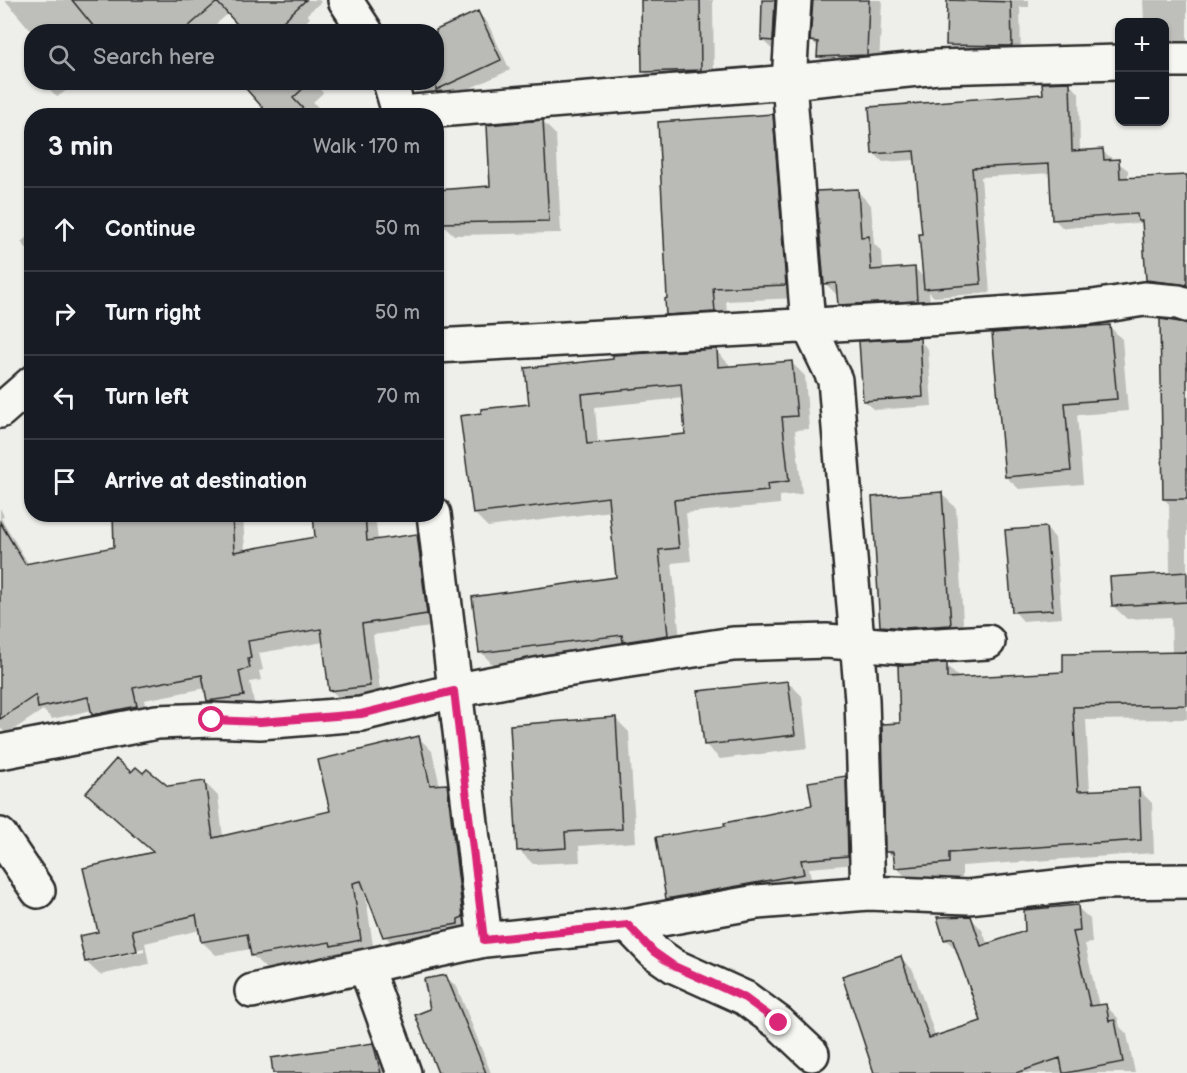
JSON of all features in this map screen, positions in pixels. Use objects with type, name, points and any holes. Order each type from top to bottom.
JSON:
[{"type":"street","points":[[345,0],[361,24]]},
{"type":"street","points":[[794,0],[789,82],[808,324],[835,380],[862,700],[868,893]]},
{"type":"street","points":[[1169,60],[1187,60]]},
{"type":"street","points":[[397,104],[789,82],[938,67],[1115,62]]},
{"type":"street","points":[[444,346],[1093,307],[1144,299],[1187,305]]},
{"type":"street","points":[[0,411],[24,390]]},
{"type":"street","points":[[435,522],[484,940]]},
{"type":"street","points":[[0,752],[157,722],[260,722],[361,714],[454,691],[546,673],[733,644],[826,641],[905,647],[988,642]]},
{"type":"street","points":[[0,836],[39,891]]},
{"type":"street","points":[[252,992],[484,940],[628,925],[757,902],[868,893],[968,897],[1100,882],[1187,881]]},
{"type":"street","points":[[628,925],[654,952],[674,966],[745,998],[779,1023],[812,1054]]},
{"type":"street","points":[[366,968],[404,1073]]},
{"type":"building","points":[[72,0],[306,0],[280,24],[237,24],[217,2],[191,24],[92,24]]},
{"type":"building","points":[[641,0],[700,0],[701,70],[642,72]]},
{"type":"building","points":[[762,0],[775,0],[773,41],[761,40]]},
{"type":"building","points":[[813,0],[869,0],[867,55],[817,57],[818,42],[810,41]]},
{"type":"building","points":[[947,0],[1011,2],[1012,46],[946,45]]},
{"type":"building","points":[[478,11],[501,60],[444,86],[444,26]]},
{"type":"building","points":[[1070,82],[1072,151],[1103,149],[1104,160],[1119,159],[1120,178],[1187,175],[1187,285],[1146,280],[1142,221],[1138,221],[1137,214],[1052,220],[1049,164],[972,168],[981,284],[924,289],[919,234],[922,234],[914,151],[872,154],[869,107],[1043,94],[1042,83]]},
{"type":"building","points":[[247,90],[302,90],[293,98],[302,108],[263,108]]},
{"type":"building","points":[[773,114],[786,285],[713,288],[715,312],[666,315],[658,122]]},
{"type":"building","points":[[543,120],[549,221],[444,223],[444,189],[490,186],[487,125]]},
{"type":"building","points":[[858,189],[861,237],[869,236],[871,270],[915,267],[917,301],[838,305],[836,283],[824,284],[816,191]]},
{"type":"building","points":[[1160,319],[1187,323],[1187,499],[1163,499]]},
{"type":"building","points":[[1110,325],[1117,399],[1065,403],[1071,471],[1005,477],[992,333]]},
{"type":"building","points":[[920,338],[923,397],[863,401],[859,341]]},
{"type":"building","points":[[717,349],[718,367],[792,361],[797,416],[782,417],[789,481],[767,484],[768,491],[674,500],[679,548],[659,550],[668,635],[623,642],[622,635],[479,653],[472,597],[616,577],[608,497],[473,514],[460,416],[481,413],[481,409],[529,404],[525,368],[613,359],[613,355]],"holes":[[[681,384],[685,434],[587,444],[582,394]]]},
{"type":"building","points":[[942,492],[951,625],[905,628],[880,626],[872,497]]},
{"type":"building","points":[[0,522],[25,564],[114,547],[113,522],[232,522],[234,552],[315,537],[314,522],[366,522],[367,541],[417,534],[427,614],[362,624],[370,686],[329,691],[321,629],[248,641],[250,668],[239,671],[244,696],[207,701],[202,675],[133,688],[137,706],[92,715],[88,697],[38,708],[36,695],[0,719]]},
{"type":"building","points":[[1046,527],[1053,610],[1012,612],[1005,530]]},
{"type":"building","points":[[1187,572],[1187,602],[1112,606],[1110,577]]},
{"type":"building","points":[[1187,652],[1187,705],[1073,707],[1078,791],[1139,788],[1141,840],[949,853],[949,863],[895,868],[893,852],[885,852],[882,724],[900,723],[898,665],[947,663],[947,678],[1063,672],[1063,654]]},
{"type":"building","points":[[788,681],[795,735],[704,745],[698,691]]},
{"type":"building","points":[[616,717],[622,829],[565,832],[566,848],[517,851],[510,725]]},
{"type":"building","points":[[419,736],[430,785],[447,784],[463,917],[458,919],[458,924],[383,937],[361,881],[353,883],[361,940],[331,946],[330,942],[251,956],[247,934],[201,942],[196,915],[132,930],[137,951],[85,962],[79,936],[98,932],[83,868],[153,852],[86,793],[116,759],[131,772],[136,767],[143,773],[147,769],[168,786],[205,781],[213,838],[330,811],[318,760]]},
{"type":"building","points":[[846,776],[848,856],[801,860],[804,874],[666,899],[656,837],[725,826],[724,823],[812,805],[808,782]]},
{"type":"building","points":[[1078,905],[1080,931],[1073,932],[1090,1006],[1106,1004],[1109,1021],[1115,1020],[1123,1062],[1066,1073],[1063,1073],[1060,1058],[1016,1073],[874,1073],[842,976],[901,956],[929,1038],[981,1021],[952,938],[944,940],[937,917],[971,916],[981,946],[1025,931],[1024,910]]},
{"type":"building","points":[[446,975],[486,1073],[438,1073],[415,1015],[430,1009],[424,979]]},
{"type":"building","points":[[373,1043],[381,1073],[273,1073],[271,1058]]},
{"type":"route","points":[[212,720],[260,722],[361,714],[454,691],[484,940],[628,925],[654,952],[674,966],[745,998],[779,1023]]}]
